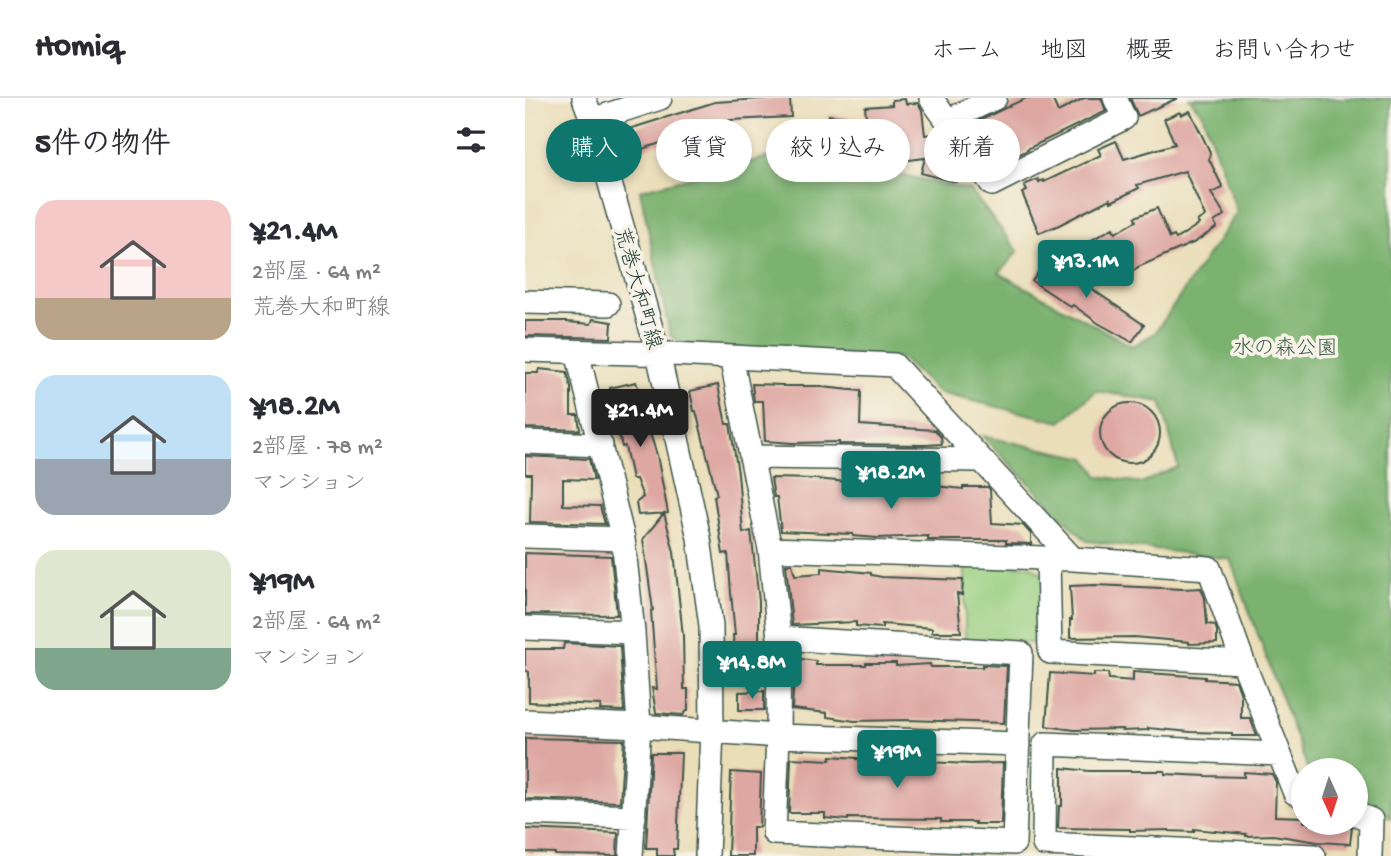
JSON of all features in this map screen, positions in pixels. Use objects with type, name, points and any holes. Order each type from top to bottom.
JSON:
[{"type":"street","name":"荒巻大和町線","points":[[584,98],[592,119]]},
{"type":"street","points":[[595,119],[660,98]]},
{"type":"street","points":[[931,98],[946,119]]},
{"type":"street","points":[[951,119],[995,98]]},
{"type":"street","points":[[1020,170],[1124,118],[1115,98]]},
{"type":"street","name":"荒巻大和町線","points":[[609,182],[657,353],[699,538],[711,626],[712,730],[707,856]]},
{"type":"street","points":[[525,302],[608,304]]},
{"type":"street","points":[[525,350],[657,353],[894,365],[1073,559]]},
{"type":"street","points":[[577,352],[623,540],[633,632],[639,726],[631,856]]},
{"type":"street","points":[[730,357],[770,549],[779,638],[774,833],[1014,843],[1021,653],[779,638]]},
{"type":"street","points":[[525,442],[601,445]]},
{"type":"street","points":[[751,457],[979,460]]},
{"type":"street","points":[[525,536],[623,540]]},
{"type":"street","points":[[770,549],[1073,559],[1209,568],[1291,783]]},
{"type":"street","points":[[1048,560],[1051,652],[1244,662]]},
{"type":"street","points":[[525,628],[633,632]]},
{"type":"street","points":[[525,721],[778,736],[1018,744]]},
{"type":"street","points":[[1279,754],[1045,744],[1044,844],[1314,856]]},
{"type":"street","points":[[525,813],[634,817]]},
{"type":"street","points":[[1370,856],[1373,821]]},
{"type":"green space","name":"水の森公園","points":[[1189,98],[1391,98],[1391,818],[1369,808],[1369,758],[1304,758],[1230,559],[1087,541],[982,436],[1086,458],[1099,476],[1141,483],[1178,467],[1161,402],[1096,391],[1061,422],[939,393],[901,358],[682,345],[670,335],[640,190],[671,182],[752,182],[752,161],[766,158],[766,182],[910,182],[910,177],[970,190],[1018,251],[999,273],[1132,346],[1155,333],[1237,212],[1202,113]]},
{"type":"green space","points":[[965,565],[1031,566],[1044,576],[1045,644],[965,639]]},
{"type":"building","points":[[790,98],[791,117],[661,119],[715,102]]},
{"type":"building","points":[[1026,98],[1052,98],[1058,112],[1084,98],[1101,98],[1106,111],[1020,154],[1020,119],[982,119]]},
{"type":"building","points":[[1130,98],[1178,98],[1138,116]]},
{"type":"building","points":[[905,99],[906,104],[918,103],[922,110],[924,158],[910,160],[910,119],[866,119],[865,107],[892,105],[892,100]]},
{"type":"building","points":[[1190,111],[1210,152],[1209,159],[1223,188],[1211,193],[1225,215],[1214,222],[1217,227],[1195,242],[1138,267],[1122,281],[1100,255],[1094,265],[1083,245],[1113,228],[1115,233],[1136,221],[1135,217],[1157,208],[1170,238],[1174,236],[1176,239],[1199,224],[1197,221],[1205,216],[1185,171],[1137,185],[1139,188],[1111,202],[1110,199],[1039,233],[1022,193],[1027,191],[1024,185],[1038,179],[1039,182],[1044,182],[1101,155],[1098,149],[1116,141],[1124,159],[1175,144],[1164,119]]},
{"type":"building","points":[[829,115],[855,118],[855,119],[828,119]]},
{"type":"building","points":[[656,121],[656,144],[642,149],[642,125]]},
{"type":"building","points":[[1048,259],[1067,273],[1071,268],[1085,278],[1082,282],[1144,325],[1132,342],[1032,281]]},
{"type":"building","points":[[593,319],[612,322],[611,338],[525,336],[525,321],[591,324]]},
{"type":"building","points":[[539,369],[567,372],[571,388],[571,415],[578,415],[580,430],[525,428],[525,373],[538,373]]},
{"type":"building","points":[[636,382],[657,455],[668,513],[638,515],[636,503],[643,497],[636,479],[632,479],[625,446],[622,447],[618,429],[621,428],[610,388]]},
{"type":"building","points":[[752,384],[822,386],[861,391],[860,425],[935,430],[941,437],[942,444],[765,441],[763,401],[754,401]]},
{"type":"building","points":[[718,385],[726,424],[730,424],[738,473],[743,533],[751,531],[759,601],[759,655],[734,655],[735,635],[728,553],[723,554],[714,496],[717,495],[690,391]]},
{"type":"building","points":[[1130,403],[1147,408],[1155,416],[1160,433],[1155,450],[1147,458],[1130,463],[1113,458],[1105,450],[1100,433],[1105,416],[1113,408]]},
{"type":"building","points":[[525,456],[589,459],[594,480],[563,479],[563,505],[600,506],[605,524],[530,522],[531,474],[525,474]]},
{"type":"building","points":[[771,478],[963,489],[988,487],[992,523],[1023,525],[1031,534],[1031,544],[1006,543],[1006,540],[928,540],[928,536],[878,538],[853,534],[781,531],[777,497],[774,497]]},
{"type":"building","points":[[664,513],[674,552],[683,636],[684,689],[688,689],[688,710],[683,715],[656,713],[652,688],[657,689],[653,610],[643,539]]},
{"type":"building","points":[[525,553],[611,556],[617,615],[525,614]]},
{"type":"building","points":[[786,564],[792,564],[795,575],[822,573],[822,568],[871,573],[882,577],[963,580],[962,595],[957,594],[961,632],[932,632],[932,628],[882,624],[882,628],[856,626],[856,622],[792,625]]},
{"type":"building","points":[[1070,586],[1201,588],[1205,598],[1207,624],[1215,625],[1217,643],[1189,644],[1134,637],[1070,638]]},
{"type":"building","points":[[564,643],[620,646],[624,711],[600,710],[601,705],[529,702],[529,672],[525,670],[525,649],[563,649]]},
{"type":"building","points":[[795,658],[816,661],[816,665],[896,663],[896,666],[930,664],[931,667],[1007,666],[1004,723],[855,721],[827,717],[827,713],[792,709]]},
{"type":"building","points":[[1133,672],[1236,681],[1241,695],[1241,718],[1250,718],[1257,736],[1148,728],[1122,731],[1123,729],[1074,730],[1046,726],[1050,673],[1094,676],[1094,673],[1108,673],[1109,679],[1133,681]]},
{"type":"building","points":[[764,691],[764,710],[739,710],[739,692]]},
{"type":"building","points":[[525,738],[624,740],[620,802],[525,799]]},
{"type":"building","points":[[651,753],[681,753],[677,849],[673,849],[674,856],[657,856],[657,848],[646,848]]},
{"type":"building","points":[[831,756],[971,764],[1003,763],[1001,824],[941,822],[941,819],[848,820],[825,818],[825,813],[789,813],[791,758],[830,760]]},
{"type":"building","points":[[1062,768],[1089,771],[1165,771],[1165,774],[1206,776],[1244,777],[1244,772],[1272,774],[1276,782],[1275,816],[1291,817],[1291,835],[1351,835],[1350,844],[1194,829],[1194,832],[1058,828],[1059,806],[1062,806]]},
{"type":"building","points":[[731,772],[761,774],[759,827],[753,827],[753,856],[728,856]]},
{"type":"building","points":[[525,829],[618,833],[617,856],[525,852]]}]
